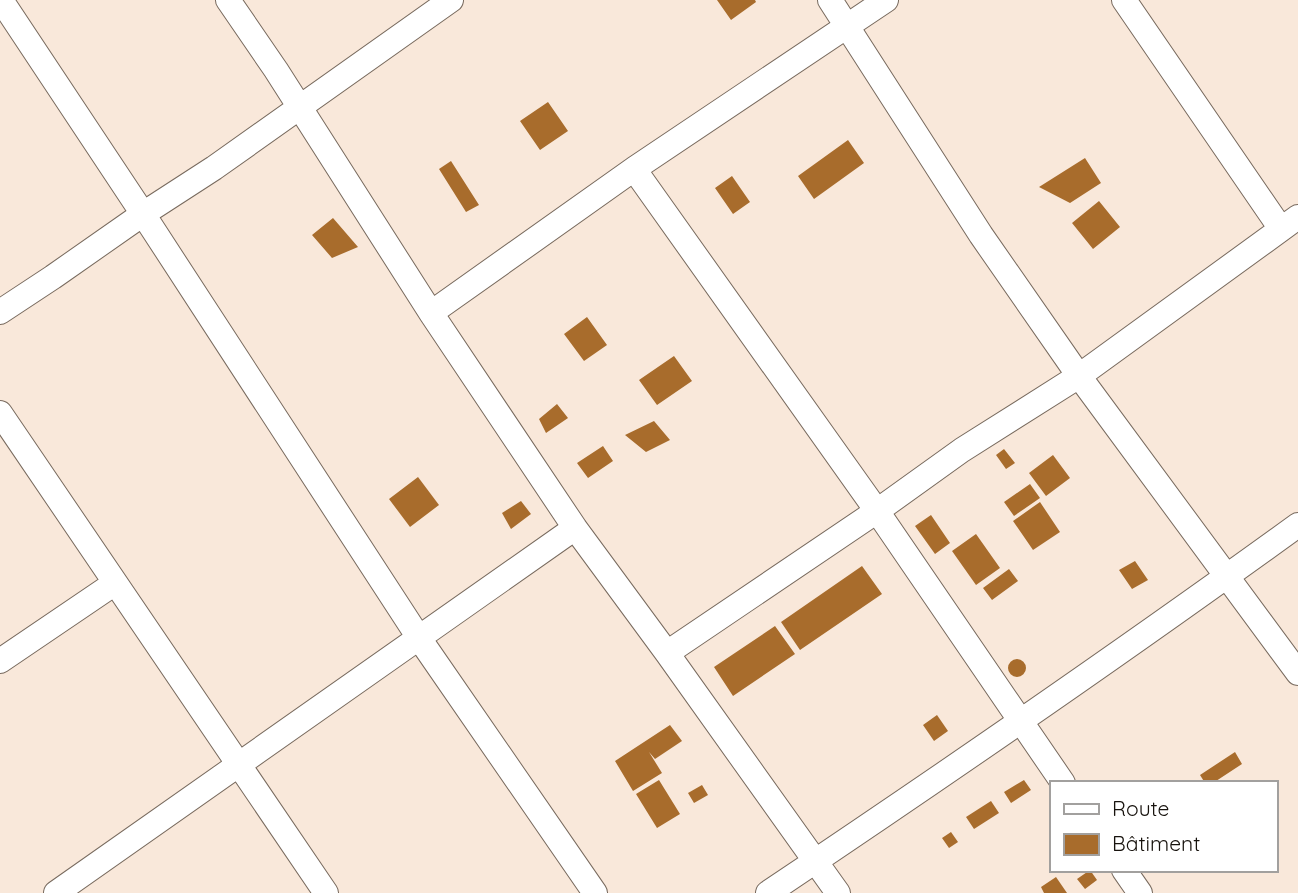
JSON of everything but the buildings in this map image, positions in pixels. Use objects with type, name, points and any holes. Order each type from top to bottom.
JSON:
[{"type":"street","points":[[1,0],[419,638],[595,893]]},
{"type":"street","points":[[228,0],[300,107],[431,313],[575,528],[838,893]]},
{"type":"street","points":[[0,312],[214,169],[451,0]]},
{"type":"street","points":[[830,0],[981,235],[1079,376],[1298,673]]},
{"type":"street","points":[[431,313],[634,169],[886,0]]},
{"type":"street","points":[[667,653],[962,450],[1079,376],[1290,223],[1124,0]]},
{"type":"street","points":[[634,169],[877,511],[1062,781]]},
{"type":"street","points":[[0,412],[326,893]]},
{"type":"street","points":[[768,893],[1298,525]]},
{"type":"street","points":[[56,893],[575,528]]},
{"type":"street","points":[[0,661],[115,583]]},
{"type":"street","points":[[1125,872],[1140,893]]}]
